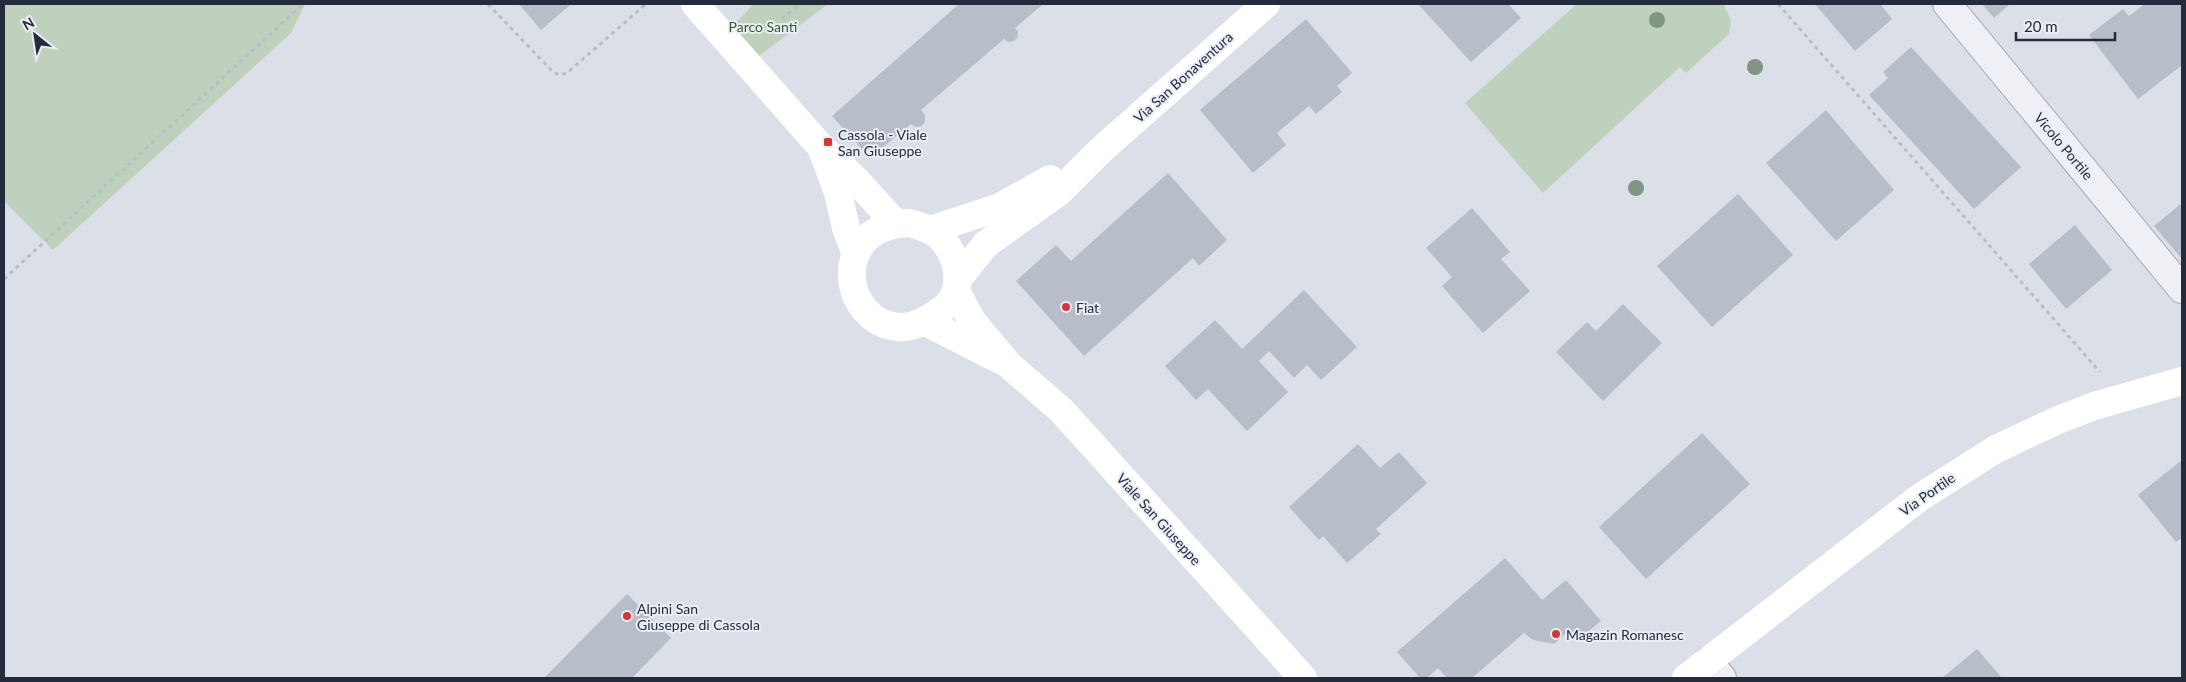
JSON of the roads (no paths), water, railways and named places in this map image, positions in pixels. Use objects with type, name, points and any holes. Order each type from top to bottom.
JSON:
[{"type":"main road","points":[[695,4],[820,146],[856,180],[896,224]]},
{"type":"main road","name":"Via San Bonaventura","points":[[957,284],[986,244],[1059,192],[1101,150],[1266,4]]},
{"type":"main road","points":[[820,146],[838,193],[846,228],[855,252]]},
{"type":"main road","name":"Via San Bonaventura","points":[[930,230],[1000,208],[1101,150]]},
{"type":"main road","points":[[930,230],[921,226],[896,224],[881,227],[868,235],[855,252],[852,263],[856,296],[864,309],[874,319],[898,327],[912,326],[924,321],[950,302],[957,284]]},
{"type":"main road","name":"Viale San Giuseppe","points":[[930,230],[945,244],[954,260],[957,284],[972,321],[1009,364],[1062,411],[1303,678]]},
{"type":"main road","name":"Viale San Giuseppe","points":[[924,321],[1009,364]]},
{"type":"main road","name":"Via Portile","points":[[1686,678],[1715,670],[1919,498],[1996,449],[2058,420],[2094,406],[2180,385]]},
{"type":"street","name":"Vicolo Portile","points":[[1947,4],[2182,289]]},
{"type":"place","name":"Cassola - Viale San Giuseppe","points":[[828,142]]},
{"type":"place","name":"Fiat","points":[[1066,307]]},
{"type":"place","name":"Alpini San Giuseppe di Cassola","points":[[627,616]]},
{"type":"place","name":"Magazin Romanesc","points":[[1556,634]]},
{"type":"park label","name":"Parco Santi","points":[[763,26]]}]
